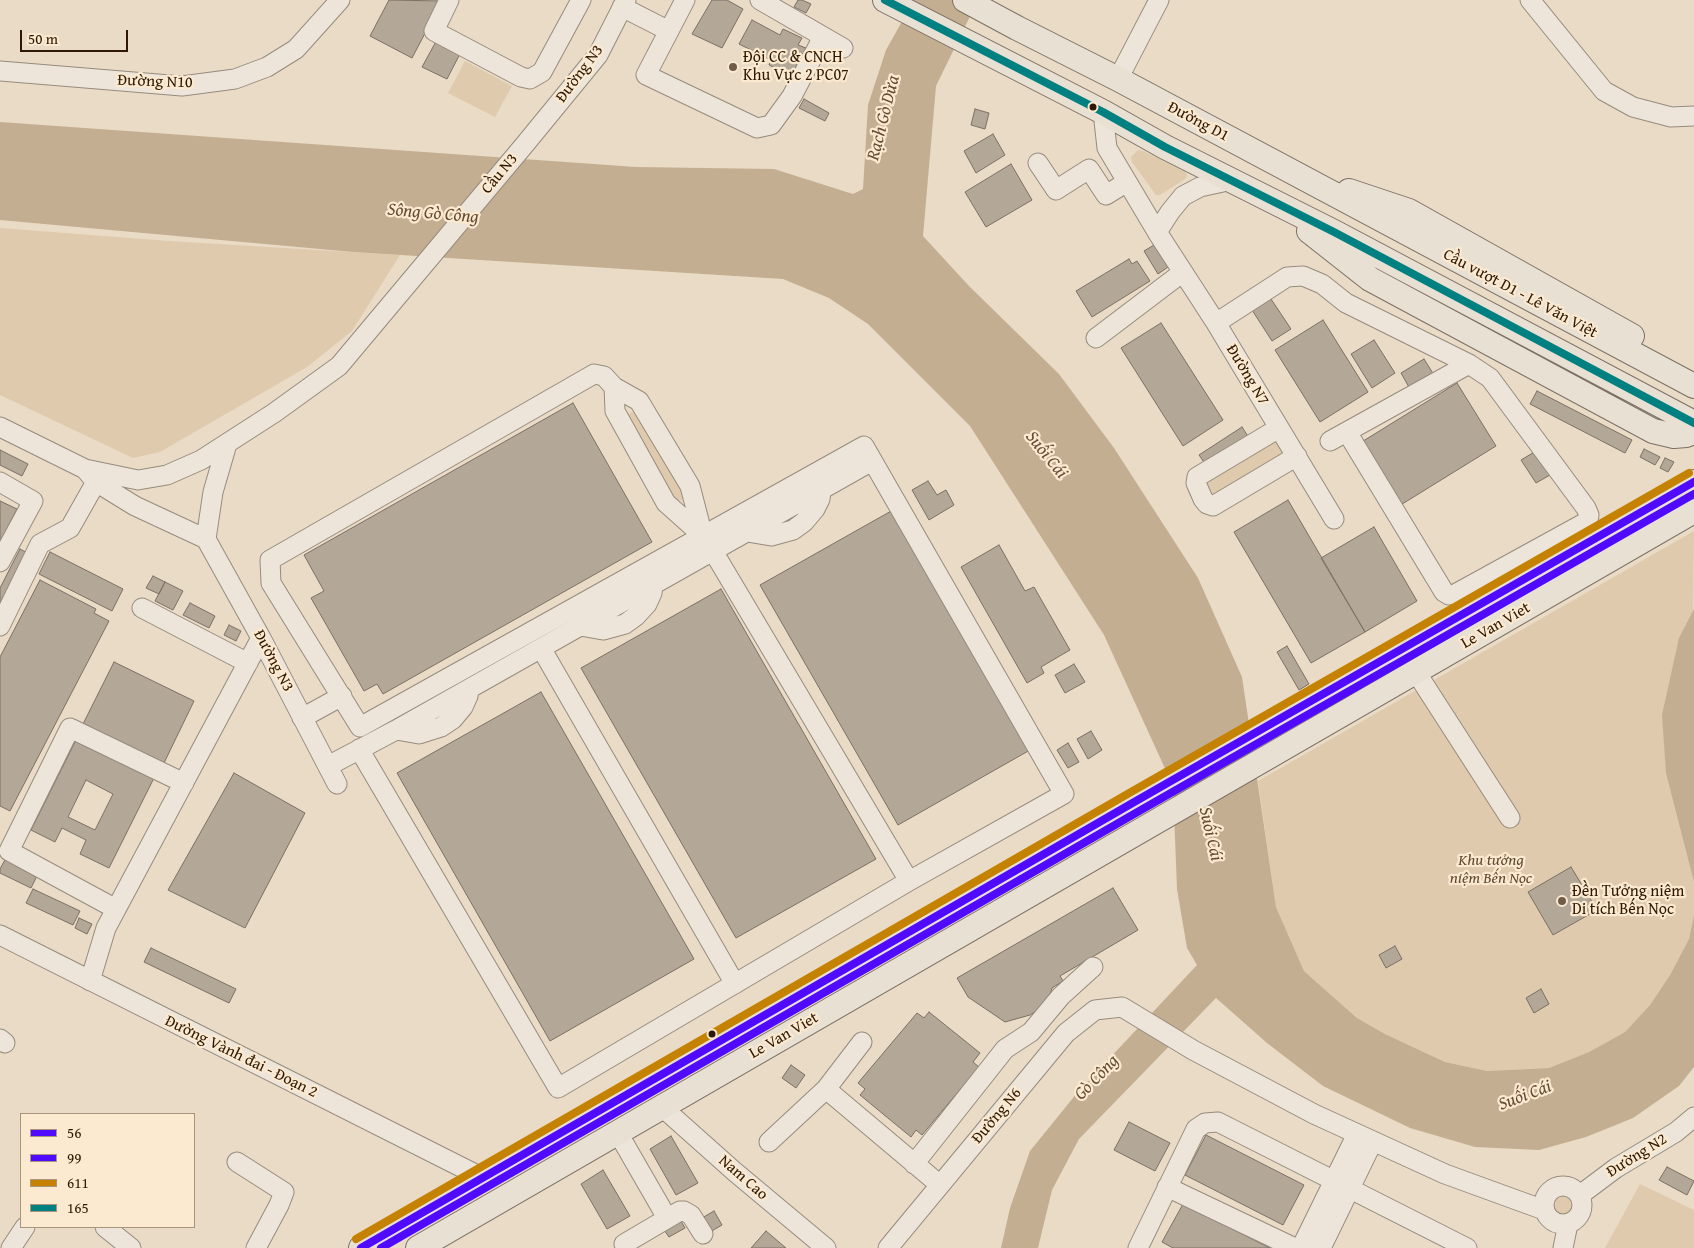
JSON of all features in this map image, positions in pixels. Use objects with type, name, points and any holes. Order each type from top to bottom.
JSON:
[{"type":"main road","points":[[885,0],[991,53],[1165,147],[1271,201],[1370,279],[1653,431],[1674,436],[1694,432]]},
{"type":"main road","name":"Đường D1","points":[[965,0],[1019,23]]},
{"type":"main road","name":"Đường D1","points":[[988,0],[1048,44],[1118,79],[1346,202]]},
{"type":"main road","points":[[1285,169],[1409,211],[1685,365],[1694,372]]},
{"type":"main road","name":"Cầu vượt D1 - Lê Văn Việt","points":[[1271,201],[1334,232],[1694,423]]},
{"type":"main road","name":"Cầu vượt D1 - Lê Văn Việt","points":[[1346,202],[1694,386]]},
{"type":"main road","name":"Le Van Viet","points":[[361,1248],[1136,800],[1694,482]]},
{"type":"main road","name":"Le Van Viet","points":[[418,1248],[1694,511]]},
{"type":"main road","points":[[1404,648],[1416,672]]},
{"type":"main road","points":[[637,1089],[662,1107]]},
{"type":"street","name":"Đường N10","points":[[0,71],[182,86],[235,79],[267,66],[296,49],[340,0]]},
{"type":"street","points":[[449,0],[434,31],[521,77],[530,79],[542,72],[581,0]]},
{"type":"street","points":[[685,0],[646,75],[756,128],[771,125],[792,96],[823,36]]},
{"type":"street","points":[[762,0],[843,48]]},
{"type":"street","points":[[1118,79],[1159,0]]},
{"type":"street","points":[[1530,0],[1604,91],[1633,107],[1671,117],[1694,116]]},
{"type":"street","points":[[624,3],[669,31]]},
{"type":"street","name":"Đường N3","points":[[526,144],[598,55],[624,3]]},
{"type":"street","name":"Đường N7","points":[[1103,112],[1107,148],[1157,232],[1216,323],[1334,519]]},
{"type":"street","name":"Cầu N3","points":[[228,444],[339,366],[526,144]]},
{"type":"street","points":[[1038,163],[1056,190],[1089,169],[1106,196],[1127,182]]},
{"type":"street","points":[[1157,232],[1183,196],[1200,187],[1232,180]]},
{"type":"street","points":[[1096,338],[1183,272]]},
{"type":"street","points":[[1216,323],[1287,277],[1303,276],[1322,284],[1346,303],[1469,364],[1490,378],[1586,508],[1589,514],[1588,521],[1455,594],[1449,595],[1444,592],[1347,432]]},
{"type":"street","points":[[1330,441],[1469,364]]},
{"type":"street","points":[[868,454],[708,543],[360,727],[271,583],[270,560],[594,374],[604,376],[614,387],[639,401],[690,486],[708,543],[909,881]]},
{"type":"street","points":[[614,387],[615,411],[666,503],[708,543]]},
{"type":"street","points":[[615,411],[639,401]]},
{"type":"street","points":[[0,427],[90,476],[135,506],[206,540],[213,492],[228,444]]},
{"type":"street","points":[[1279,428],[1198,477],[1196,483],[1203,499],[1207,504],[1213,506],[1297,456]]},
{"type":"street","points":[[90,476],[138,480],[167,475],[201,460],[228,444]]},
{"type":"street","points":[[328,766],[396,730],[653,585],[708,543],[747,532],[821,490],[868,454]]},
{"type":"street","points":[[359,749],[558,1088],[909,881],[1064,794],[868,454]]},
{"type":"street","points":[[0,626],[40,544],[70,528],[90,476]]},
{"type":"street","points":[[0,482],[33,501],[0,562]]},
{"type":"street","name":"Đường N3","points":[[206,540],[261,638],[337,784]]},
{"type":"street","points":[[142,608],[248,663]]},
{"type":"street","points":[[90,981],[106,928],[261,638]]},
{"type":"street","points":[[541,648],[735,984]]},
{"type":"street","points":[[1416,672],[1510,818]]},
{"type":"street","points":[[302,718],[342,696]]},
{"type":"street","points":[[116,909],[9,851],[70,728],[184,783]]},
{"type":"street","name":"Đường Vành đai - Đoạn 2","points":[[0,935],[483,1178]]},
{"type":"street","points":[[914,1164],[1005,1049],[1031,1032],[1061,996],[1093,966]]},
{"type":"street","name":"Đường N6","points":[[888,1248],[1066,1033],[1095,1010],[1122,1007],[1193,1050],[1314,1114],[1365,1137]]},
{"type":"street","points":[[769,1142],[826,1089],[862,1042]]},
{"type":"street","points":[[826,1089],[940,1185]]},
{"type":"street","name":"Nam Cao","points":[[662,1107],[735,1172],[826,1248]]},
{"type":"street","name":"Đường N2","points":[[1580,1194],[1616,1168],[1676,1132],[1694,1117]]},
{"type":"street","points":[[1138,1248],[1196,1128],[1205,1123],[1218,1122],[1466,1248]]},
{"type":"street","points":[[618,1133],[667,1218]]},
{"type":"street","points":[[1301,1248],[1342,1185],[1365,1137],[1445,1174],[1544,1210]]},
{"type":"street","points":[[237,1162],[284,1192],[280,1205],[256,1248]]},
{"type":"street","points":[[1322,1248],[1342,1185]]},
{"type":"street","points":[[1168,1187],[1295,1248]]},
{"type":"street","points":[[1556,1187],[1569,1187],[1580,1194],[1583,1204],[1582,1210],[1577,1219],[1568,1224],[1551,1220],[1544,1210],[1546,1196],[1556,1187]]},
{"type":"street","points":[[624,1244],[680,1211],[688,1212],[692,1215],[702,1234]]},
{"type":"street","points":[[1563,1248],[1568,1224]]},
{"type":"street","points":[[11,1248],[25,1228]]},
{"type":"street","points":[[106,1228],[131,1248]]},
{"type":"green space","points":[[465,61],[512,86],[495,117],[448,93]]},
{"type":"green space","points":[[1138,150],[1186,172],[1187,176],[1160,195],[1156,195],[1132,162],[1131,157]]},
{"type":"green space","points":[[0,228],[169,241],[400,255],[352,331],[307,367],[160,452],[133,458],[0,395]]},
{"type":"green space","points":[[631,412],[639,413],[686,494],[681,501],[673,499],[625,419]]},
{"type":"green space","points":[[1274,440],[1283,450],[1280,458],[1217,496],[1211,495],[1203,481]]},
{"type":"green space","name":"Khu tưởng niệm Bến Nọc","points":[[1694,531],[1690,864],[1694,882],[1694,915],[1689,939],[1670,975],[1650,1005],[1625,1032],[1589,1052],[1549,1068],[1487,1071],[1445,1062],[1385,1034],[1357,1018],[1304,971],[1276,907],[1258,781]]},
{"type":"green space","points":[[1640,1184],[1694,1210],[1694,1248],[1605,1248]]},
{"type":"green space","points":[[1563,1190],[1569,1191],[1577,1199],[1577,1211],[1569,1219],[1563,1220],[1557,1219],[1549,1211],[1548,1205],[1549,1199],[1557,1191]]},
{"type":"water","points":[[914,0],[978,0],[936,86],[923,236],[969,286],[1059,374],[1114,448],[1198,578],[1242,677],[1276,907],[1304,971],[1357,1018],[1385,1034],[1445,1062],[1487,1071],[1549,1068],[1589,1052],[1625,1032],[1650,1005],[1670,975],[1689,939],[1694,915],[1694,1067],[1679,1086],[1633,1118],[1586,1137],[1539,1150],[1475,1147],[1410,1128],[1323,1086],[1267,1043],[1216,998],[1079,1139],[1052,1190],[1038,1248],[1001,1248],[1010,1208],[1030,1151],[1077,1093],[1197,965],[1187,948],[1177,889],[1173,786],[1104,635],[970,426],[868,324],[829,298],[783,279],[353,252],[0,220],[0,122],[636,167],[774,169],[853,194],[863,189],[868,105],[886,50]]},
{"type":"water","points":[[1694,609],[1694,882],[1666,773],[1662,715],[1679,638]]},
{"type":"building","points":[[389,0],[442,1],[412,58],[370,36]]},
{"type":"building","points":[[712,0],[727,0],[743,9],[722,48],[692,34]]},
{"type":"building","points":[[798,0],[811,4],[806,13],[794,7]]},
{"type":"building","points":[[752,20],[780,35],[783,29],[802,38],[798,45],[806,48],[791,76],[769,65],[771,60],[739,44]]},
{"type":"building","points":[[439,36],[463,48],[447,79],[422,67]]},
{"type":"building","points":[[804,99],[829,113],[825,121],[799,108]]},
{"type":"building","points":[[975,109],[989,113],[985,129],[971,125]]},
{"type":"building","points":[[993,134],[1005,155],[976,173],[964,151]]},
{"type":"building","points":[[1011,164],[1032,200],[986,227],[965,192]]},
{"type":"building","points":[[1154,245],[1168,267],[1158,274],[1144,251]]},
{"type":"building","points":[[1129,259],[1132,264],[1137,261],[1150,281],[1092,317],[1076,291]]},
{"type":"building","points":[[1271,299],[1291,329],[1272,341],[1252,310]]},
{"type":"building","points":[[1323,320],[1368,392],[1320,422],[1275,350]]},
{"type":"building","points":[[1161,323],[1223,420],[1183,446],[1121,348]]},
{"type":"building","points":[[1374,340],[1395,373],[1372,388],[1351,354]]},
{"type":"building","points":[[1424,359],[1434,375],[1410,389],[1401,373]]},
{"type":"building","points":[[1457,383],[1496,446],[1399,506],[1360,443]]},
{"type":"building","points":[[1537,391],[1632,440],[1625,453],[1530,404]]},
{"type":"building","points":[[573,403],[652,542],[383,694],[377,684],[364,691],[311,598],[324,591],[304,555]]},
{"type":"building","points":[[1242,427],[1251,441],[1208,468],[1199,455]]},
{"type":"building","points":[[1644,449],[1660,457],[1655,465],[1640,457]]},
{"type":"building","points":[[0,450],[28,464],[22,476],[0,465]]},
{"type":"building","points":[[1536,451],[1550,475],[1536,483],[1521,460]]},
{"type":"building","points":[[1665,458],[1674,462],[1668,472],[1660,468]]},
{"type":"building","points":[[928,481],[937,495],[946,490],[954,505],[929,520],[912,490]]},
{"type":"building","points":[[1288,500],[1365,632],[1311,663],[1234,532]]},
{"type":"building","points":[[0,501],[17,509],[0,543]]},
{"type":"building","points":[[893,510],[1030,750],[898,825],[760,585]]},
{"type":"building","points":[[1374,527],[1417,601],[1365,632],[1321,558]]},
{"type":"building","points":[[999,545],[1025,591],[1034,587],[1070,650],[1041,667],[1044,673],[1027,683],[961,567]]},
{"type":"building","points":[[20,549],[33,556],[0,621],[0,588]]},
{"type":"building","points":[[50,552],[123,589],[112,611],[39,574]]},
{"type":"building","points":[[153,576],[165,582],[159,594],[146,588]]},
{"type":"building","points":[[40,580],[96,609],[94,613],[109,621],[10,811],[0,806],[0,657]]},
{"type":"building","points":[[165,582],[183,591],[173,610],[155,601]]},
{"type":"building","points":[[721,589],[876,859],[736,938],[581,668]]},
{"type":"building","points":[[190,603],[215,616],[209,628],[183,615]]},
{"type":"building","points":[[229,625],[241,631],[236,641],[224,635]]},
{"type":"building","points":[[1287,646],[1309,684],[1299,690],[1277,652]]},
{"type":"building","points":[[114,662],[194,701],[164,763],[83,724]]},
{"type":"building","points":[[1074,664],[1085,682],[1065,693],[1055,675]]},
{"type":"building","points":[[541,692],[694,959],[550,1041],[397,773]]},
{"type":"building","points":[[1091,731],[1102,750],[1088,759],[1077,739]]},
{"type":"building","points":[[76,740],[154,778],[109,868],[80,854],[86,840],[62,828],[55,842],[31,830]],"holes":[[[86,780],[113,794],[95,830],[68,817]]]},
{"type":"building","points":[[1068,743],[1079,762],[1068,768],[1057,750]]},
{"type":"building","points":[[234,773],[305,813],[245,928],[168,890]]},
{"type":"building","points":[[7,856],[39,872],[31,888],[0,873],[0,869]]},
{"type":"building","name":"Đền Tưởng niệm Di tích Bến Nọc","points":[[1571,867],[1597,910],[1553,935],[1528,892]]},
{"type":"building","points":[[1113,888],[1138,930],[1060,976],[1063,981],[1052,988],[1049,998],[1041,1008],[1030,1015],[1005,1022],[968,997],[957,978]]},
{"type":"building","points":[[33,889],[80,911],[73,925],[26,903]]},
{"type":"building","points":[[79,918],[92,924],[87,934],[75,928]]},
{"type":"building","points":[[1395,946],[1402,959],[1386,968],[1379,955]]},
{"type":"building","points":[[151,948],[236,989],[229,1003],[144,962]]},
{"type":"building","points":[[1541,989],[1549,1004],[1534,1013],[1526,998]]},
{"type":"building","points":[[929,1012],[980,1053],[973,1062],[979,1067],[922,1135],[916,1130],[911,1137],[860,1095],[865,1089],[858,1083],[917,1013],[924,1018]]},
{"type":"building","points":[[791,1065],[805,1075],[796,1088],[782,1078]]},
{"type":"building","points":[[1129,1122],[1170,1143],[1155,1171],[1114,1150]]},
{"type":"building","points":[[1206,1135],[1304,1185],[1283,1225],[1185,1175]]},
{"type":"building","points":[[671,1136],[698,1183],[676,1195],[650,1149]]},
{"type":"building","points":[[1667,1167],[1694,1181],[1687,1195],[1659,1180]]},
{"type":"building","points":[[603,1170],[630,1216],[607,1229],[581,1184]]},
{"type":"building","points":[[1183,1204],[1270,1248],[1173,1248],[1162,1242]]},
{"type":"building","points":[[714,1211],[722,1225],[710,1232],[702,1218]]},
{"type":"building","points":[[679,1218],[685,1228],[669,1237],[662,1227]]},
{"type":"building","points":[[766,1231],[786,1248],[751,1248]]},
{"type":"transit line","name":"165","points":[[885,0],[1103,112],[1165,147],[1334,232],[1694,423]]},
{"type":"transit line","name":"611","points":[[356,1239],[1689,473]]},
{"type":"transit line","name":"56","points":[[361,1248],[1694,482]]},
{"type":"transit line","name":"99","points":[[381,1248],[1694,494]]},
{"type":"place","name":"Đội CC & CNCH Khu Vực 2 PC07","points":[[733,67]]},
{"type":"place","name":"Đền Tưởng niệm Di tích Bến Nọc","points":[[1562,901]]},
{"type":"water label","name":"Rạch Gò Dừa","points":[[884,118]]},
{"type":"water label","name":"Sông Gò Công","points":[[433,214]]},
{"type":"water label","name":"Suối Cái","points":[[1046,455]]},
{"type":"water label","name":"Suối Cái","points":[[1210,834]]},
{"type":"water label","name":"Gò Công","points":[[1097,1078]]},
{"type":"water label","name":"Suối Cái","points":[[1525,1096]]}]
